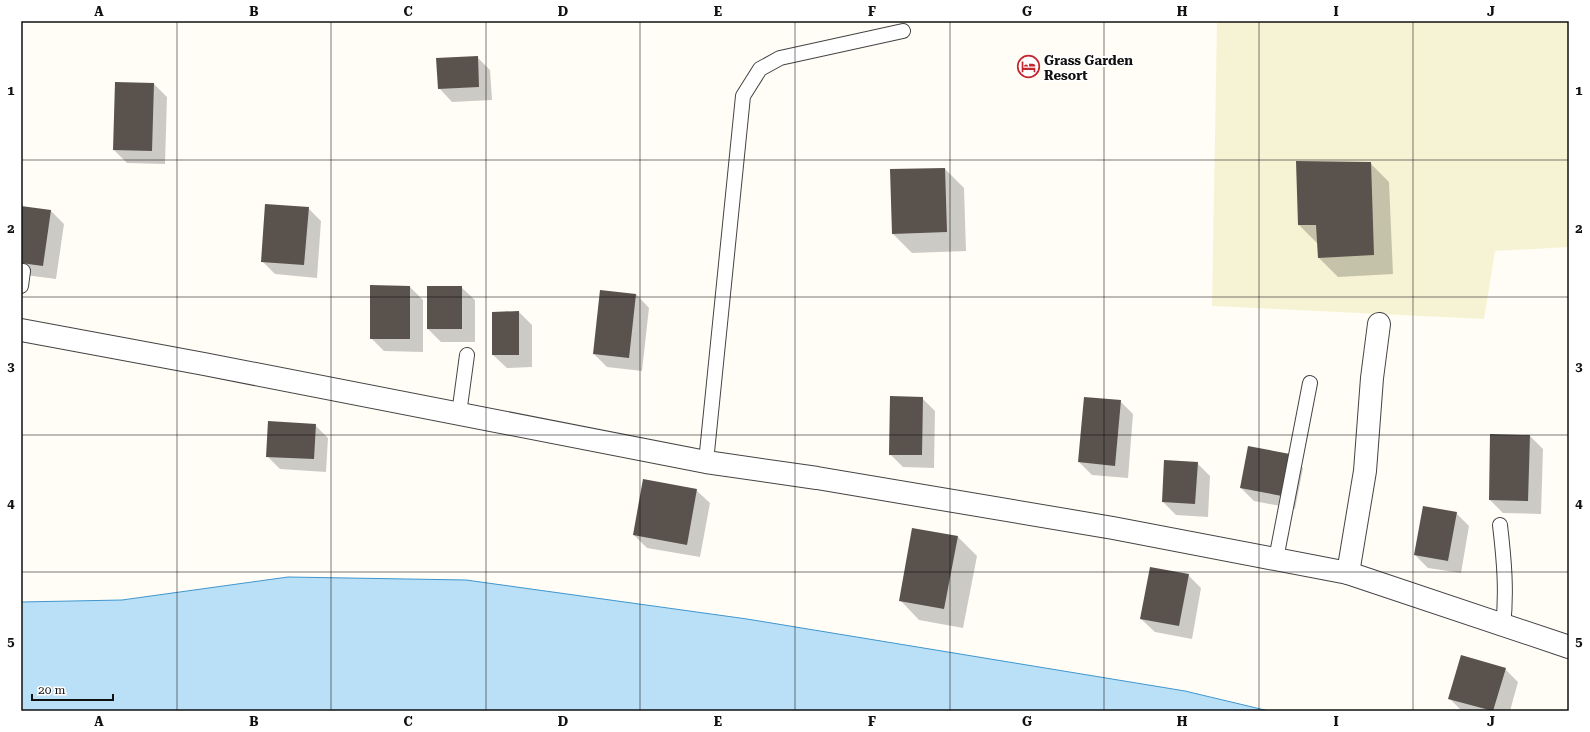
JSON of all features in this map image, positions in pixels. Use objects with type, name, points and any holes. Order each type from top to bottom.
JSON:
[{"type":"street","points":[[1348,573],[1365,471],[1372,378],[1379,324]]},
{"type":"street","points":[[21,330],[204,364],[706,462],[817,478],[1113,528],[1348,573],[1569,648]]},
{"type":"lane","points":[[706,462],[743,96],[760,69],[780,58],[903,31]]},
{"type":"lane","points":[[21,286],[23,271]]},
{"type":"lane","points":[[459,414],[467,355]]},
{"type":"lane","points":[[1276,559],[1310,383]]},
{"type":"lane","points":[[1500,525],[1505,574],[1506,605],[1503,626]]},
{"type":"shaded area","points":[[1217,21],[1569,21],[1569,247],[1495,251],[1484,319],[1212,306]]},
{"type":"water","points":[[288,577],[466,580],[747,619],[1185,691],[1269,711],[21,711],[21,602],[122,600]]},
{"type":"building","points":[[478,56],[479,87],[438,89],[436,58]]},
{"type":"building","points":[[115,82],[154,83],[152,151],[113,150]]},
{"type":"building","points":[[1296,161],[1371,162],[1374,255],[1318,258],[1316,225],[1298,225]]},
{"type":"building","points":[[945,168],[947,232],[892,234],[890,169]]},
{"type":"building","points":[[265,204],[309,207],[304,265],[261,262]]},
{"type":"building","points":[[21,206],[51,210],[43,266],[21,263]]},
{"type":"building","points":[[370,285],[410,286],[410,339],[370,339]]},
{"type":"building","points":[[427,286],[462,286],[462,329],[427,329]]},
{"type":"building","points":[[600,290],[636,294],[629,358],[593,354]]},
{"type":"building","points":[[519,311],[519,355],[492,355],[492,312]]},
{"type":"building","points":[[890,396],[923,397],[922,455],[889,455]]},
{"type":"building","points":[[1084,397],[1121,400],[1115,466],[1078,462]]},
{"type":"building","points":[[268,421],[316,424],[314,459],[266,457]]},
{"type":"building","points":[[1490,434],[1530,435],[1528,501],[1489,500]]},
{"type":"building","points":[[1248,446],[1290,454],[1282,496],[1240,488]]},
{"type":"building","points":[[1164,460],[1198,462],[1195,504],[1162,502]]},
{"type":"building","points":[[643,479],[697,489],[687,545],[633,535]]},
{"type":"building","points":[[1423,506],[1457,512],[1448,561],[1414,555]]},
{"type":"building","points":[[912,528],[958,536],[944,609],[899,601]]},
{"type":"building","points":[[1150,567],[1189,574],[1179,626],[1140,619]]},
{"type":"building","points":[[1461,655],[1506,668],[1493,711],[1448,699]]},
{"type":"place","name":"Grass Garden Resort","points":[[1028,67]]}]
